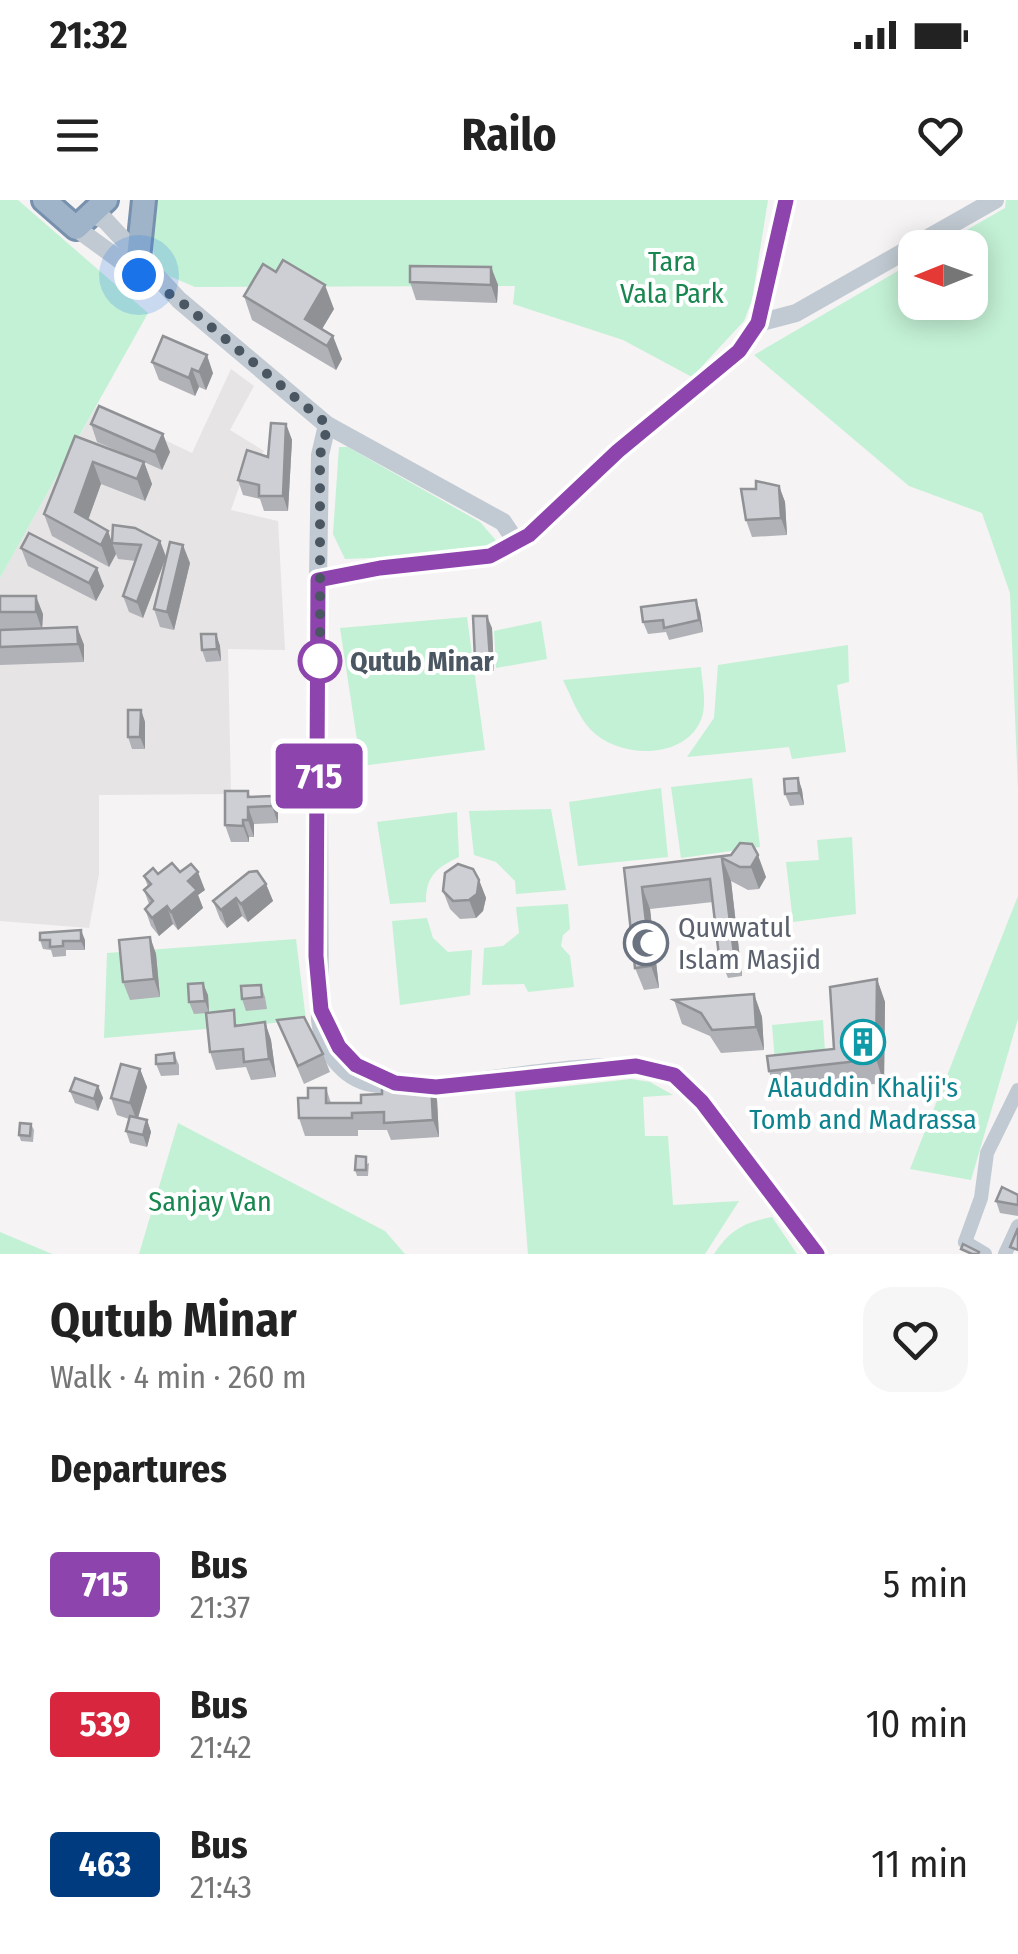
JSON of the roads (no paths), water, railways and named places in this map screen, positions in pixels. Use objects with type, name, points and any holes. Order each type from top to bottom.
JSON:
[{"type":"highway","points":[[138,258],[144,200]]},
{"type":"street","points":[[318,580],[380,568],[490,556],[517,543],[618,451],[739,351],[758,323],[786,200]]},
{"type":"street","points":[[758,323],[796,313],[996,200]]},
{"type":"street","points":[[75,208],[105,220],[179,300],[328,425],[503,522],[517,543]]},
{"type":"street","points":[[75,208],[107,254],[179,300]]},
{"type":"street","points":[[328,425],[320,455],[316,956],[326,1045],[339,1065],[373,1084],[436,1087],[655,1067],[674,1075],[702,1102],[817,1254]]},
{"type":"street","points":[[985,1254],[969,1247],[967,1232],[981,1198],[987,1153],[1018,1090]]},
{"type":"street","points":[[1005,1254],[1018,1226]]},
{"type":"place","name":"Qutub Minar","points":[[320,661]]},
{"type":"place","name":"Quwwatul Islam Masjid","points":[[646,943]]},
{"type":"place","name":"Alauddin Khalji's Tomb and Madrassa","points":[[863,1042]]},
{"type":"park label","name":"Tara Vala Park","points":[[672,277]]},
{"type":"park label","name":"Sanjay Van","points":[[210,1201]]}]
